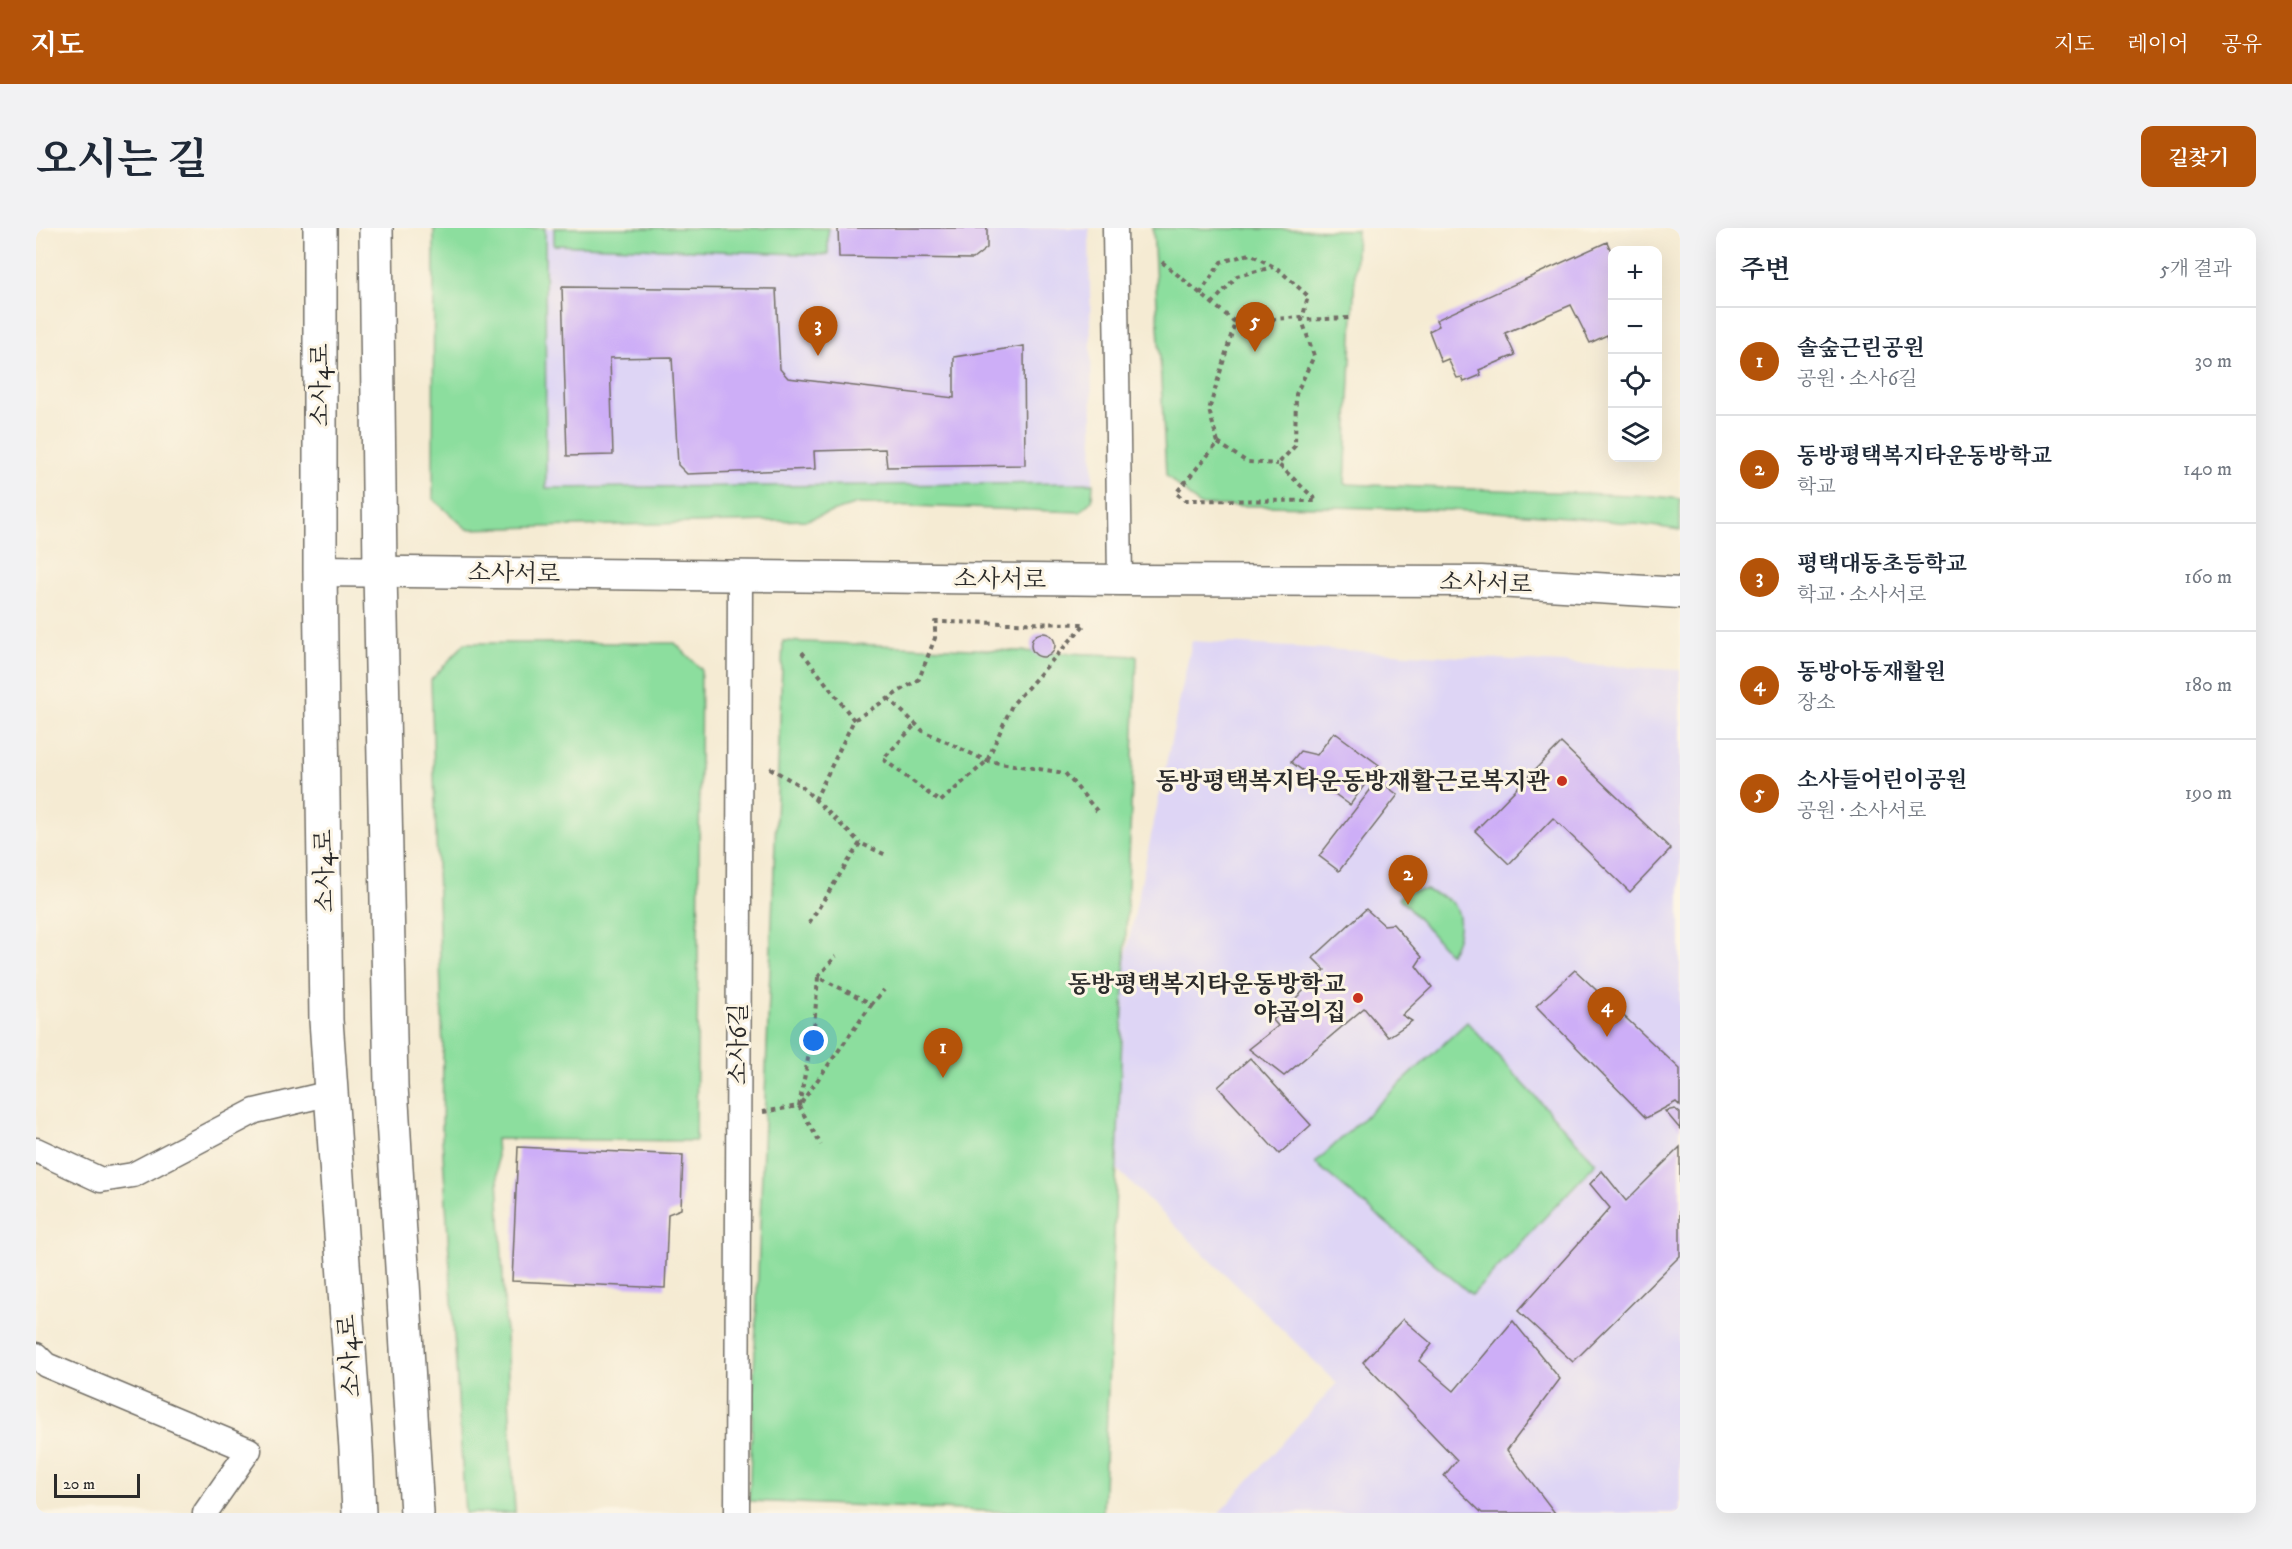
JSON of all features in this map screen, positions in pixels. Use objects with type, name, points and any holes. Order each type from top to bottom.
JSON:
[{"type":"main road","name":"소사4로","points":[[321,228],[320,571],[326,1020],[359,1513]]},
{"type":"main road","points":[[376,228],[380,572],[391,1086],[417,1513]]},
{"type":"street","points":[[1115,228],[1120,580]]},
{"type":"street","name":"소사서로","points":[[320,571],[1120,580],[1481,581],[1680,593]]},
{"type":"street","name":"소사6길","points":[[737,1513],[740,576]]},
{"type":"street","points":[[36,1150],[100,1180],[134,1175],[255,1111],[331,1094]]},
{"type":"street","points":[[36,1355],[46,1365],[249,1450],[205,1513]]},
{"type":"path","points":[[1200,294],[1221,262],[1250,254],[1274,267],[1308,296],[1302,321]]},
{"type":"path","points":[[1162,262],[1235,322],[1301,317],[1314,356],[1296,394],[1295,446],[1278,464]]},
{"type":"path","points":[[1212,304],[1237,276],[1274,267]]},
{"type":"path","points":[[1302,321],[1349,318]]},
{"type":"path","points":[[1218,443],[1176,493],[1185,500],[1317,501],[1278,464],[1247,462],[1218,443],[1209,410],[1235,322]]},
{"type":"path","points":[[815,800],[854,720],[918,679],[934,638],[934,622],[1086,624],[1012,705],[987,761],[940,802],[883,759],[916,724]]},
{"type":"path","points":[[802,652],[854,720]]},
{"type":"path","points":[[888,698],[923,731],[987,761],[1065,773],[1098,811]]},
{"type":"path","points":[[770,768],[802,787],[860,843],[886,855]]},
{"type":"path","points":[[809,923],[860,843]]},
{"type":"path","points":[[821,1145],[799,1106],[813,1027],[818,977],[836,956]]},
{"type":"path","points":[[818,977],[872,1004]]},
{"type":"path","points":[[760,1112],[799,1106],[884,990]]},
{"type":"shaded area","points":[[545,228],[1089,228],[1093,483],[546,488]]},
{"type":"shaded area","points":[[1192,641],[1680,670],[1680,1513],[1219,1513],[1337,1383],[1087,1140]]},
{"type":"green space","points":[[434,228],[545,228],[546,488],[1093,483],[1092,500],[1080,512],[857,504],[807,520],[467,529],[433,499]]},
{"type":"green space","points":[[554,228],[828,228],[828,255],[554,245]]},
{"type":"green space","points":[[1153,228],[1357,230],[1345,484],[1654,496],[1680,499],[1680,530],[1560,516],[1500,512],[1199,505],[1166,475]]},
{"type":"green space","points":[[783,641],[1137,656],[1103,1513],[1035,1513],[749,1501]]},
{"type":"green space","points":[[465,643],[675,643],[701,669],[696,1141],[496,1139],[515,1513],[465,1513],[442,1138],[443,1053],[431,680]]},
{"type":"green space","points":[[1426,890],[1449,900],[1458,912],[1458,934],[1450,954],[1399,898],[1405,892]]},
{"type":"green space","points":[[1467,1022],[1596,1163],[1472,1295],[1315,1163]]},
{"type":"building","points":[[838,228],[987,228],[987,248],[973,259],[839,257]]},
{"type":"building","points":[[1607,242],[1609,246],[1608,337],[1607,335],[1590,343],[1571,305],[1505,333],[1515,355],[1479,370],[1481,375],[1464,382],[1462,377],[1457,378],[1448,359],[1441,362],[1429,331],[1439,326],[1436,320]]},
{"type":"building","points":[[562,287],[776,289],[780,369],[788,378],[954,398],[954,357],[1024,346],[1025,465],[887,467],[885,449],[814,451],[815,469],[687,474],[678,465],[672,357],[610,358],[613,455],[567,456]]},
{"type":"building","points":[[1043,633],[1052,636],[1055,645],[1052,654],[1043,657],[1034,654],[1031,645],[1034,636]]},
{"type":"building","points":[[1334,732],[1379,765],[1350,805],[1291,762],[1300,751],[1317,755]]},
{"type":"building","name":"동방평택복지타운동방재활근로복지관","points":[[1561,743],[1671,849],[1630,892],[1553,818],[1509,864],[1475,831]]},
{"type":"building","points":[[1378,780],[1398,795],[1339,871],[1319,856]]},
{"type":"building","name":"동방평택복지타운동방학교 야곱의집","points":[[1366,909],[1384,925],[1393,924],[1422,957],[1416,966],[1432,987],[1402,1015],[1412,1021],[1388,1037],[1364,1008],[1284,1076],[1249,1049],[1278,1026],[1273,1020],[1325,970],[1313,958]]},
{"type":"building","points":[[1575,970],[1680,1069],[1680,1106],[1676,1102],[1646,1118],[1536,1006]]},
{"type":"building","points":[[1250,1058],[1311,1125],[1279,1154],[1218,1087]]},
{"type":"building","points":[[1675,1109],[1680,1113],[1680,1129],[1665,1111]]},
{"type":"building","points":[[518,1147],[683,1155],[681,1209],[668,1214],[665,1288],[512,1281]]},
{"type":"building","points":[[1680,1147],[1680,1256],[1573,1362],[1518,1311],[1610,1208],[1590,1184],[1602,1171],[1626,1201]]},
{"type":"building","points":[[1403,1319],[1432,1344],[1419,1361],[1454,1391],[1513,1321],[1560,1379],[1507,1450],[1555,1513],[1482,1513],[1444,1476],[1457,1460],[1363,1362]]},
{"type":"place","name":"소사들어린이공원","points":[[1255,352]]},
{"type":"place","name":"평택대동초등학교","points":[[818,356]]},
{"type":"place","name":"동방평택복지타운동방재활근로복지관","points":[[1562,781]]},
{"type":"place","name":"동방평택복지타운동방학교","points":[[1408,905]]},
{"type":"place","name":"동방평택복지타운동방학교 야곱의집","points":[[1358,998]]},
{"type":"place","name":"동방아동재활원","points":[[1607,1037]]},
{"type":"place","name":"솔숲근린공원","points":[[943,1078]]}]
